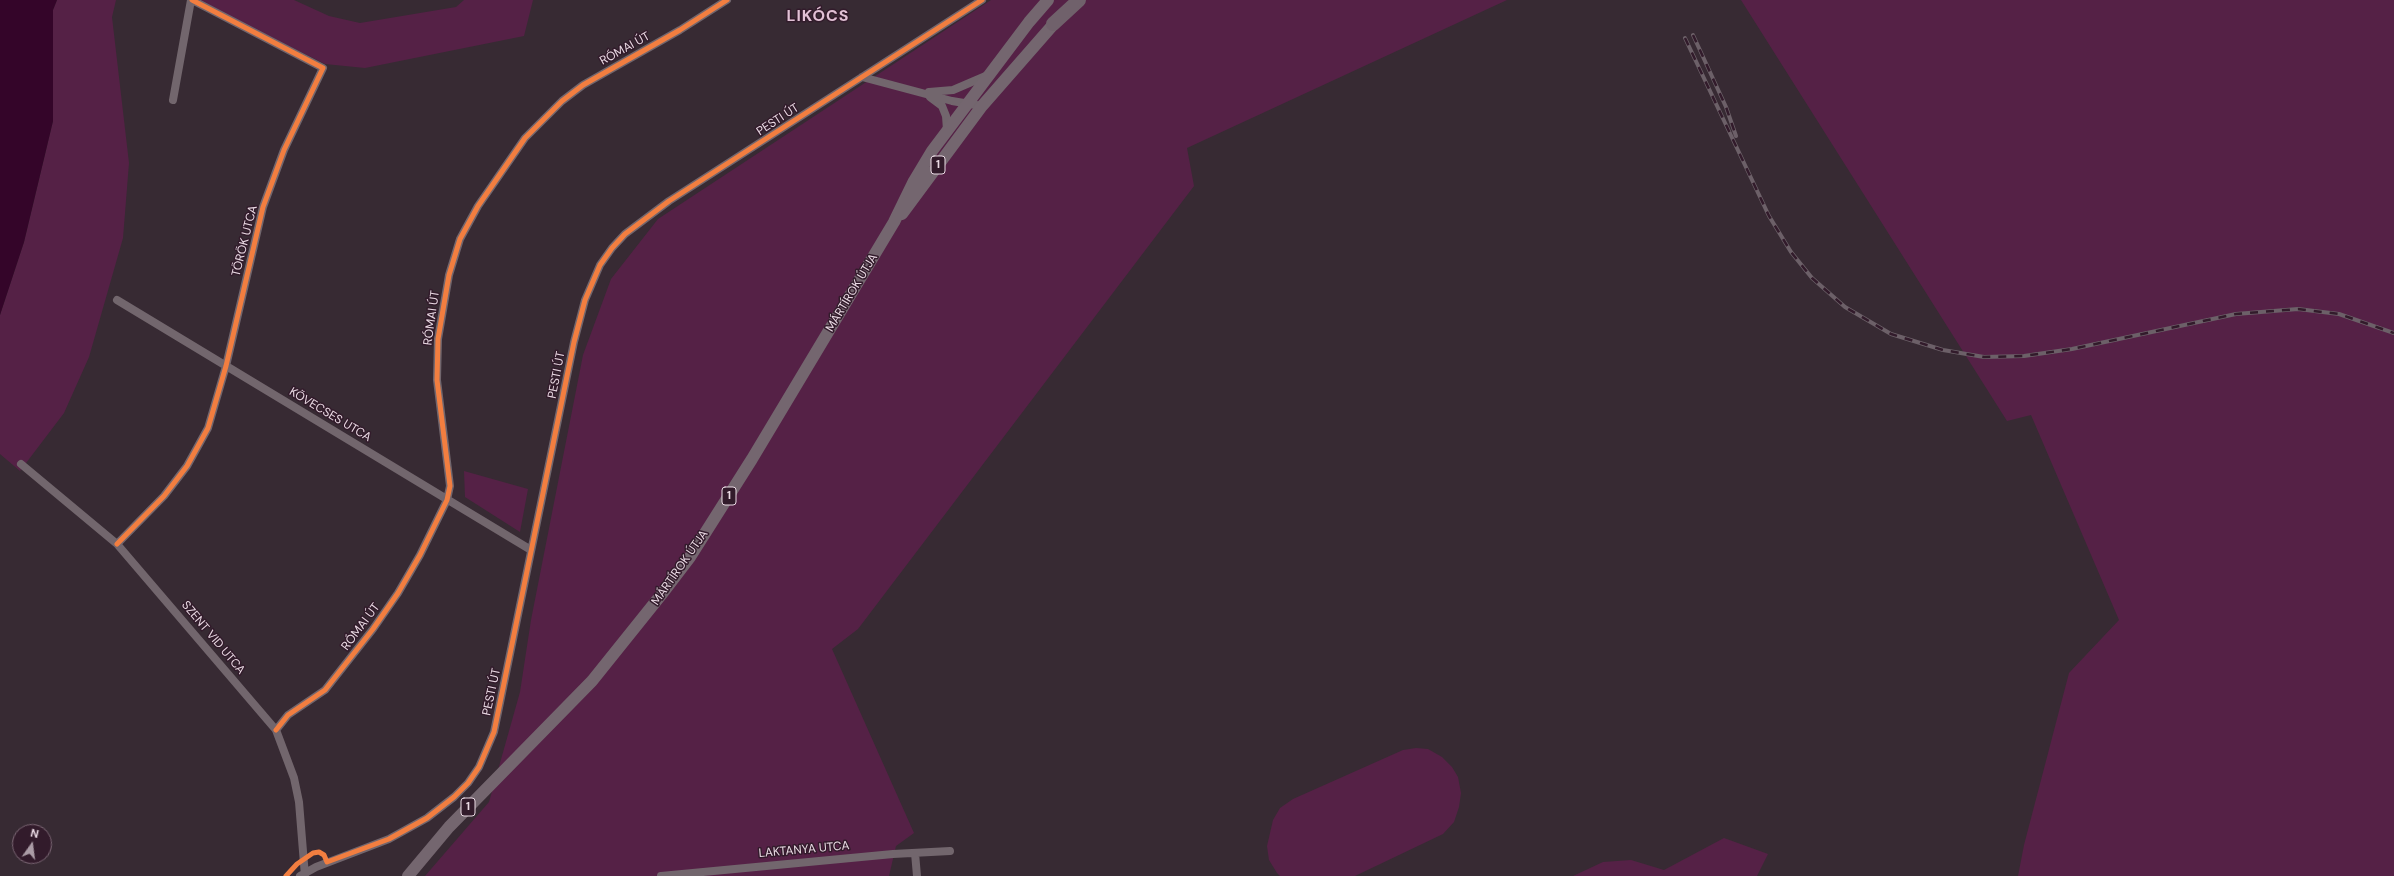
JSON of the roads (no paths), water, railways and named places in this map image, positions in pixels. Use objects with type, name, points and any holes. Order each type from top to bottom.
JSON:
[{"type":"highway","points":[[1053,24],[1079,0]]},
{"type":"main road","name":"1","points":[[894,222],[914,181],[947,130],[1048,0]]},
{"type":"main road","name":"1","points":[[894,222],[914,200],[982,106],[1074,0]]},
{"type":"main road","name":"MÁRTÍROK ÚTJA","points":[[408,875],[449,827],[578,697],[662,596],[718,514],[894,222]]},
{"type":"street","name":"TÖRÖK UTCA","points":[[117,544],[164,496],[187,466],[208,428],[226,366],[264,207],[284,150],[324,68],[191,0],[173,100]]},
{"type":"street","name":"RÓMAI ÚT","points":[[276,730],[288,715],[325,690],[373,629],[398,593],[420,555],[447,500],[450,486],[437,380],[438,339],[449,275],[460,239],[478,206],[525,138],[562,101],[583,85],[680,30],[727,0]]},
{"type":"street","name":"PESTI ÚT","points":[[303,875],[389,839],[428,818],[454,797],[479,767],[494,732],[585,300],[600,265],[612,248],[625,234],[669,201],[982,0]]},
{"type":"street","points":[[918,91],[953,90],[990,75]]},
{"type":"street","points":[[862,77],[967,104],[982,106]]},
{"type":"street","points":[[918,91],[934,99],[942,106],[946,116],[947,130]]},
{"type":"street","name":"KÖVECSES UTCA","points":[[117,300],[532,550]]},
{"type":"street","name":"SZENT VID UTCA","points":[[21,464],[117,544],[276,730],[294,778],[298,796],[303,875]]},
{"type":"street","name":"LAKTANYA UTCA","points":[[661,876],[950,851]]},
{"type":"street","points":[[915,853],[917,876]]},
{"type":"railway","points":[[1693,35],[1726,107],[1736,136]]},
{"type":"railway","points":[[1685,38],[1769,216],[1791,252],[1812,278],[1845,307],[1891,334],[1943,350],[1984,357],[2024,356],[2072,349],[2236,314],[2298,309],[2339,314],[2394,333]]},
{"type":"district","name":"LIKÓCS","points":[[818,17]]}]
